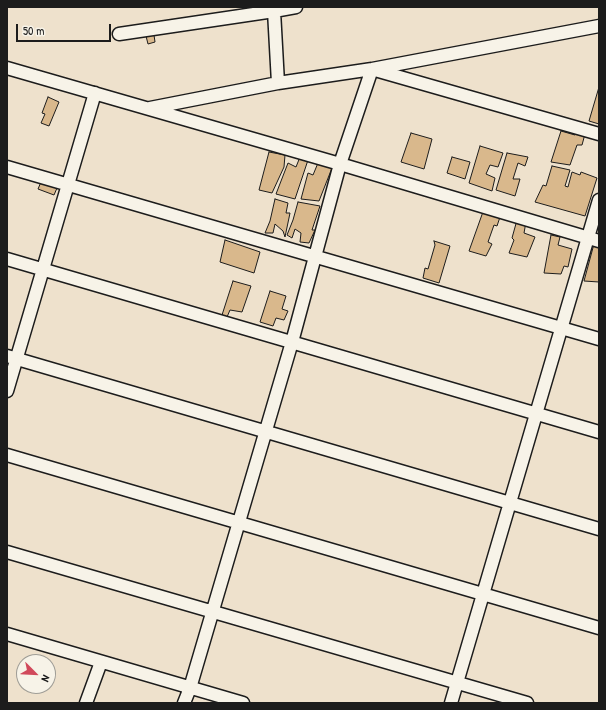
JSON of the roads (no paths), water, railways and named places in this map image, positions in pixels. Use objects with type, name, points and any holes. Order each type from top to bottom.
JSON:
[{"type":"street","points":[[119,34],[296,7]]},
{"type":"street","points":[[274,11],[278,83]]},
{"type":"street","points":[[147,109],[278,83],[372,69],[599,26]]},
{"type":"street","points":[[7,68],[594,239]]},
{"type":"street","points":[[372,69],[599,134]]},
{"type":"street","points":[[184,703],[190,688],[266,432],[340,164],[372,69]]},
{"type":"street","points":[[7,391],[12,358],[43,269],[95,93]]},
{"type":"street","points":[[7,167],[599,340]]},
{"type":"street","points":[[451,703],[561,328],[594,239],[599,200]]},
{"type":"street","points":[[7,259],[599,432]]},
{"type":"street","points":[[12,358],[599,529]]},
{"type":"street","points":[[7,455],[599,628]]},
{"type":"street","points":[[7,552],[527,703]]},
{"type":"street","points":[[7,634],[243,703]]},
{"type":"street","points":[[86,703],[102,662]]}]
